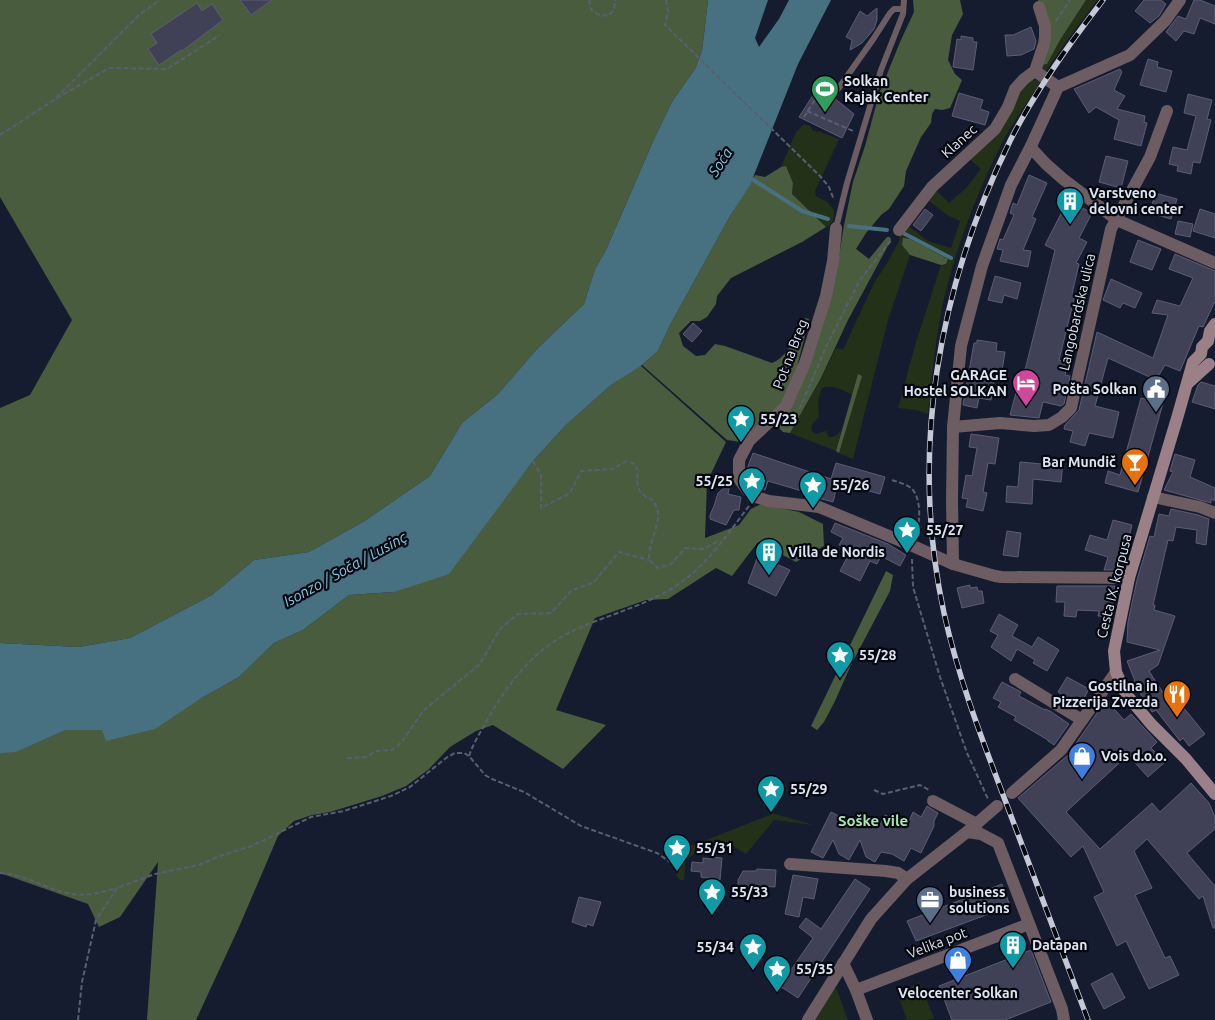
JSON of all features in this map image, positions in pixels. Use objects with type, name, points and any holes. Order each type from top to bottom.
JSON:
[{"type":"main road","name":"Cesta IX. korpusa","points":[[1214,790],[1151,724],[1126,694],[1116,672],[1114,651],[1129,578],[1186,384],[1193,362],[1201,354],[1202,346],[1211,341],[1210,331],[1215,324]]},
{"type":"main road","points":[[1186,384],[1212,364],[1204,360],[1201,354]]},
{"type":"street","points":[[953,564],[953,427],[961,346],[980,275],[1012,185],[1058,86],[1130,55],[1165,21],[1180,0]]},
{"type":"street","name":"Klanec","points":[[899,230],[932,187],[995,128],[1008,107],[1015,89],[1035,71],[1045,38],[1045,26],[1039,7]]},
{"type":"street","points":[[1035,71],[1058,86]]},
{"type":"street","points":[[1117,220],[1150,157],[1167,112]]},
{"type":"street","points":[[1031,146],[1057,174],[1117,220],[1215,263]]},
{"type":"street","name":"Langobardska ulica","points":[[953,427],[1000,423],[1034,426],[1050,424],[1062,417],[1071,408],[1111,230],[1117,220]]},
{"type":"street","name":"Pot na Breg","points":[[756,497],[748,491],[739,479],[739,460],[749,441],[786,406],[805,363],[826,296],[833,261],[836,228]]},
{"type":"street","points":[[756,497],[769,501],[819,507],[953,564],[1001,577],[1129,578]]},
{"type":"street","points":[[1153,498],[1200,507],[1215,513]]},
{"type":"street","points":[[1012,793],[1061,750],[1116,672]]},
{"type":"street","points":[[1015,679],[1082,720]]},
{"type":"street","points":[[933,801],[998,844],[1062,1009],[1064,1020]]},
{"type":"street","points":[[808,1020],[871,919],[907,879],[995,808]]},
{"type":"street","points":[[790,864],[886,870],[898,873],[907,879]]},
{"type":"street","name":"Velika pot","points":[[856,990],[1028,924]]},
{"type":"street","points":[[843,962],[867,1020]]},
{"type":"lane","name":"Pot na Breg","points":[[836,228],[881,70],[903,14],[904,0]]},
{"type":"lane","points":[[838,89],[890,13],[894,9],[902,9]]},
{"type":"path","points":[[54,100],[140,14],[160,0]]},
{"type":"path","points":[[589,0],[592,11],[600,16],[611,14],[615,0]]},
{"type":"path","points":[[666,0],[668,12],[665,25],[668,29],[820,176],[829,187],[834,201],[842,204]]},
{"type":"path","points":[[1045,38],[1070,0]]},
{"type":"path","points":[[0,135],[54,100],[109,68],[168,70],[220,35]]},
{"type":"path","points":[[804,117],[820,92]]},
{"type":"path","points":[[807,111],[861,135]]},
{"type":"path","points":[[796,412],[802,406],[826,347],[860,280],[899,230]]},
{"type":"path","points":[[533,461],[541,475],[541,508],[570,493],[581,471],[613,469],[627,461],[634,464],[638,470],[636,484],[643,496],[653,500],[658,512],[654,534],[648,549],[649,560]]},
{"type":"path","points":[[892,480],[910,488],[917,497],[918,531],[913,546],[911,567],[913,587],[940,677],[967,753],[995,808]]},
{"type":"path","points":[[469,756],[478,735],[518,672],[548,646],[576,629],[638,605],[684,581],[703,564],[756,497]]},
{"type":"path","points":[[347,758],[366,757],[378,751],[392,750],[401,743],[423,711],[480,664],[500,628],[518,614],[551,613],[572,590],[593,583],[619,552],[649,560],[658,568],[672,564],[685,548],[703,549],[721,542]]},
{"type":"path","points":[[0,873],[29,878],[66,893],[96,894],[155,874],[199,865],[252,846],[311,817],[344,811],[391,796],[410,787],[455,753],[460,752],[469,756],[485,775],[524,792],[580,826],[658,853],[670,862]]},
{"type":"path","points":[[874,790],[883,794],[920,785],[930,791],[933,801]]},
{"type":"path","points":[[78,1020],[82,982],[96,920],[117,888]]},
{"type":"green space","points":[[0,0],[708,0],[702,51],[695,69],[673,100],[655,137],[606,250],[595,269],[584,304],[537,349],[498,394],[462,423],[430,476],[363,522],[309,552],[254,560],[212,595],[130,638],[79,647],[0,643],[0,408],[30,395],[72,320],[0,197]]},
{"type":"green space","points":[[913,0],[960,0],[963,14],[952,35],[948,60],[955,74],[962,80],[950,108],[935,109],[932,114],[931,123],[921,137],[906,171],[904,186],[889,209],[881,215],[866,233],[856,249],[869,259],[887,237],[890,237],[891,240],[848,320],[821,378],[790,433],[783,432],[779,428],[779,422],[797,396],[837,269],[853,182],[879,94],[914,12]]},
{"type":"green space","points":[[1038,0],[1086,0],[1047,64],[1041,65],[1048,28]]},
{"type":"green space","points":[[1086,0],[1097,0],[1045,72],[1040,69],[1041,65],[1047,64]]},
{"type":"green space","points":[[1033,80],[1041,81],[1001,145],[982,185],[958,248],[941,312],[928,414],[916,410],[898,408],[916,342],[941,265],[946,264],[948,259],[903,238],[902,245],[910,255],[888,320],[853,459],[839,453],[848,424],[858,374],[852,395],[833,387],[825,387],[822,388],[819,396],[819,417],[812,425],[811,430],[816,434],[826,431],[829,437],[834,437],[841,431],[836,451],[790,433],[821,379],[836,348],[843,350],[874,283],[889,260],[899,241],[900,235],[907,225],[928,241],[951,248],[960,221],[947,215],[928,200],[936,190],[949,203],[966,188],[981,169],[968,158],[1024,84]]},
{"type":"green space","points":[[804,124],[810,126],[813,131],[839,139],[815,191],[816,196],[827,202],[834,210],[833,220],[826,227],[792,194],[793,183],[786,166],[781,167],[796,132]]},
{"type":"green space","points":[[786,166],[793,183],[792,194],[826,227],[802,242],[731,278],[717,296],[716,304],[707,317],[700,321],[691,321],[679,333],[683,346],[696,356],[705,355],[715,344],[772,363],[783,356],[796,337],[805,318],[809,319],[795,375],[777,412],[741,442],[727,440],[642,365],[658,351],[670,325],[730,216],[755,175],[765,177]]},
{"type":"green space","points":[[903,238],[910,239],[948,259],[946,264],[941,265],[910,255],[902,245]]},
{"type":"green space","points":[[640,365],[726,442],[707,482],[705,538],[739,525],[751,509],[761,504],[799,512],[823,524],[824,546],[796,562],[758,542],[732,576],[716,568],[668,599],[646,600],[595,618],[556,710],[606,725],[563,769],[493,725],[476,731],[450,747],[428,770],[406,786],[382,796],[294,821],[278,836],[196,1020],[147,1020],[158,862],[120,917],[99,927],[88,904],[0,873],[0,752],[22,749],[66,730],[103,730],[106,740],[200,699],[239,677],[274,643],[303,630],[349,595],[394,592],[504,499],[533,461],[566,425],[611,385]]},
{"type":"green space","points":[[858,374],[862,376],[839,453],[836,451]]},
{"type":"green space","points":[[886,571],[893,575],[890,591],[851,665],[824,722],[817,730],[811,726]]},
{"type":"green space","points":[[771,813],[814,825],[774,820],[746,854],[728,843],[706,848],[690,856],[687,860],[684,880],[680,880],[676,876],[681,850]]},
{"type":"green space","points":[[920,983],[934,1018],[928,1020],[907,1020],[897,992]]},
{"type":"green space","points":[[836,988],[848,1020],[812,1020],[829,993]]},
{"type":"water","points":[[708,0],[768,0],[755,38],[759,47],[779,19],[789,0],[831,0],[798,64],[750,185],[730,216],[670,325],[658,351],[642,365],[611,385],[566,425],[533,461],[449,574],[394,592],[349,595],[303,630],[274,643],[239,677],[200,699],[155,729],[106,741],[102,730],[66,730],[16,752],[0,753],[0,643],[79,647],[130,638],[212,595],[254,560],[309,552],[363,522],[430,476],[462,423],[498,394],[537,349],[584,304],[595,269],[606,250],[655,137],[673,100],[695,69],[702,51]]},
{"type":"building","points":[[240,0],[272,0],[251,15]]},
{"type":"building","points":[[1144,0],[1161,0],[1166,4],[1159,16],[1150,23],[1135,11]]},
{"type":"building","points":[[1194,0],[1200,0],[1215,6],[1215,24],[1200,18],[1194,34],[1184,31],[1176,41],[1166,32],[1178,16],[1186,19]]},
{"type":"building","points":[[197,3],[202,11],[212,4],[223,20],[182,51],[159,65],[148,49],[157,43],[151,34]]},
{"type":"building","points":[[877,8],[877,20],[874,29],[862,43],[850,50],[852,40],[846,37],[860,11],[867,16]]},
{"type":"building","points":[[1031,27],[1036,41],[1034,49],[1021,55],[1007,56],[1005,35],[1013,35]]},
{"type":"building","points":[[961,36],[973,38],[973,42],[977,42],[973,70],[953,67],[957,39],[961,40]]},
{"type":"building","points":[[1148,59],[1158,62],[1157,67],[1172,71],[1166,92],[1140,85]]},
{"type":"building","points":[[1120,69],[1122,72],[1114,90],[1125,96],[1117,109],[1145,116],[1144,122],[1147,123],[1141,146],[1114,139],[1119,120],[1096,107],[1089,113],[1074,89]]},
{"type":"building","points":[[819,86],[854,114],[842,138],[799,117]]},
{"type":"building","points":[[959,93],[983,100],[980,109],[989,112],[985,125],[952,116]]},
{"type":"building","points":[[1188,94],[1212,100],[1207,119],[1211,120],[1200,163],[1193,162],[1191,174],[1177,171],[1178,166],[1169,164],[1173,147],[1187,150],[1196,116],[1184,113]]},
{"type":"building","points":[[1106,156],[1128,161],[1121,188],[1099,182]]},
{"type":"building","points":[[1029,175],[1047,183],[1032,217],[1036,219],[1023,250],[1031,251],[1028,267],[1000,261],[1003,250],[997,249],[1000,239],[1003,240],[1014,215],[1010,213],[1013,203],[1017,205]]},
{"type":"building","points":[[1155,193],[1177,199],[1171,219],[1150,213]]},
{"type":"building","points":[[1068,200],[1092,213],[1079,238],[1087,242],[1076,263],[1079,264],[1072,294],[1075,295],[1059,360],[1068,363],[1065,375],[1070,376],[1064,404],[1061,406],[1043,402],[1039,418],[1010,415],[1021,374],[1024,374],[1055,250],[1045,245]]},
{"type":"building","points":[[925,209],[933,215],[921,231],[913,225]]},
{"type":"building","points":[[1200,209],[1215,214],[1215,238],[1193,231]]},
{"type":"building","points":[[1178,221],[1193,224],[1190,237],[1175,234]]},
{"type":"building","points":[[1138,240],[1161,249],[1152,270],[1130,262]]},
{"type":"building","points":[[1175,254],[1215,271],[1215,301],[1203,327],[1199,326],[1180,371],[1165,365],[1156,380],[1108,358],[1095,406],[1119,412],[1113,438],[1089,433],[1085,446],[1070,442],[1073,431],[1064,429],[1065,425],[1079,410],[1097,332],[1153,358],[1168,315],[1152,313],[1157,300],[1180,306],[1193,278],[1169,269]]},
{"type":"building","points":[[995,276],[1021,283],[1017,299],[1004,295],[1002,303],[988,300]]},
{"type":"building","points":[[1111,279],[1142,293],[1135,308],[1123,303],[1120,308],[1103,300]]},
{"type":"building","points":[[693,323],[702,331],[692,342],[683,334]]},
{"type":"building","points":[[977,340],[997,343],[996,351],[1005,352],[1002,371],[996,370],[991,400],[979,398],[977,408],[963,405],[974,343],[977,343]]},
{"type":"building","points":[[1201,382],[1215,386],[1215,409],[1192,402],[1198,385]]},
{"type":"building","points":[[1141,398],[1163,403],[1138,492],[1105,483],[1108,471],[1120,475]]},
{"type":"building","points":[[971,434],[999,438],[995,464],[988,463],[983,492],[987,493],[983,511],[966,507],[968,499],[962,498],[966,475],[972,476],[977,448],[969,447]]},
{"type":"building","points":[[753,453],[831,479],[836,463],[885,477],[880,494],[838,482],[833,502],[768,481],[765,490],[753,485],[757,473],[747,469]]},
{"type":"building","points":[[1175,454],[1195,460],[1190,477],[1215,488],[1215,501],[1211,499],[1211,503],[1164,490],[1173,472],[1170,471]]},
{"type":"building","points":[[1042,460],[1063,462],[1061,482],[1033,479],[1032,504],[1006,502],[1007,486],[1018,487],[1020,462],[1042,464]]},
{"type":"building","points":[[730,483],[728,494],[741,497],[739,510],[734,510],[726,525],[710,519],[710,515],[718,493]]},
{"type":"building","points":[[1171,509],[1209,519],[1206,545],[1196,543],[1197,530],[1176,527],[1173,541],[1168,540],[1153,605],[1155,605],[1154,610],[1175,616],[1158,665],[1149,671],[1171,705],[1179,702],[1205,734],[1189,746],[1183,738],[1180,741],[1156,710],[1152,712],[1133,682],[1135,681],[1127,661],[1160,650],[1127,642],[1128,622],[1137,580],[1150,536],[1154,537],[1159,514],[1169,516]]},
{"type":"building","points":[[1113,520],[1132,525],[1121,570],[1104,570],[1108,557],[1085,550],[1090,535],[1107,540]]},
{"type":"building","points":[[835,523],[888,544],[906,555],[900,566],[881,556],[877,564],[870,561],[860,581],[840,571],[851,550],[839,545],[843,538],[831,532]]},
{"type":"building","points":[[1007,531],[1021,533],[1018,557],[1003,555]]},
{"type":"building","name":"Villa de Nordis","points":[[758,556],[790,570],[776,596],[748,583]]},
{"type":"building","points":[[970,585],[970,588],[977,587],[978,591],[982,591],[984,603],[962,608],[957,588]]},
{"type":"building","points":[[1057,586],[1115,586],[1112,617],[1098,616],[1099,611],[1077,610],[1076,617],[1064,616],[1065,602],[1056,602]]},
{"type":"building","points":[[999,614],[1018,625],[1012,636],[1032,647],[1038,637],[1059,650],[1047,671],[1033,663],[1035,660],[1017,649],[1011,661],[991,647],[998,635],[990,631]]},
{"type":"building","points":[[1067,677],[1089,689],[1082,702],[1071,696],[1070,699],[1058,692]]},
{"type":"building","points":[[1002,682],[1021,692],[1019,696],[1050,711],[1069,724],[1054,745],[1014,720],[1016,717],[998,707],[1001,702],[993,698]]},
{"type":"building","points":[[1106,700],[1124,720],[1131,714],[1157,742],[1151,748],[1165,762],[1148,777],[1128,755],[1066,812],[1100,849],[1152,803],[1160,812],[1191,783],[1209,803],[1215,817],[1215,829],[1187,853],[1215,886],[1215,928],[1213,928],[1203,896],[1199,899],[1147,839],[1134,851],[1152,888],[1135,895],[1165,958],[1170,956],[1179,975],[1149,989],[1126,941],[1117,946],[1094,897],[1104,892],[1083,846],[1071,857],[1018,798],[1068,755]]},
{"type":"building","points":[[927,806],[938,813],[934,826],[921,853],[911,848],[904,861],[892,854],[881,852],[875,862],[866,857],[860,840],[849,860],[839,854],[833,840],[823,858],[811,852],[831,812],[853,823],[858,813],[880,824],[885,815],[907,826],[913,812],[921,817]]},
{"type":"building","points":[[711,857],[722,858],[720,880],[701,877],[701,872],[691,871],[692,862],[703,863],[703,858],[711,859]]},
{"type":"building","points":[[757,869],[776,870],[775,887],[759,886],[758,896],[738,895],[738,880],[743,871],[756,871]]},
{"type":"building","points":[[793,875],[818,879],[814,899],[803,897],[799,917],[785,914]]},
{"type":"building","points":[[855,879],[870,889],[798,998],[780,986],[813,938],[799,927],[806,918],[821,929]]},
{"type":"building","points":[[1002,884],[1010,906],[916,941],[907,921]]},
{"type":"building","points":[[579,897],[601,902],[593,926],[587,924],[586,927],[572,922]]},
{"type":"building","points":[[1031,950],[1051,1002],[1005,1020],[952,1020],[939,986]]},
{"type":"building","points":[[1112,973],[1125,998],[1104,1009],[1091,984]]},
{"type":"waterway","points":[[749,177],[802,211],[828,219]]},
{"type":"waterway","points":[[849,226],[887,230]]},
{"type":"waterway","points":[[905,234],[951,258]]},
{"type":"railway","points":[[1088,1020],[971,708],[956,661],[944,613],[934,553],[929,492],[931,432],[937,372],[948,312],[964,254],[985,197],[1020,122],[1053,68],[1103,0]]},
{"type":"place","name":"Solkan Kajak Center","points":[[825,113]]},
{"type":"place","name":"Varstveno delovni center","points":[[1070,225]]},
{"type":"place","name":"GARAGE Hostel SOLKAN","points":[[1026,407]]},
{"type":"place","name":"Pošta Solkan","points":[[1156,413]]},
{"type":"place","name":"55/23","points":[[741,443]]},
{"type":"place","name":"Bar Mundič","points":[[1135,486]]},
{"type":"place","name":"55/25","points":[[752,505]]},
{"type":"place","name":"55/26","points":[[813,509]]},
{"type":"place","name":"55/27","points":[[907,554]]},
{"type":"place","name":"Villa de Nordis","points":[[769,576]]},
{"type":"place","name":"55/28","points":[[840,679]]},
{"type":"place","name":"Gostilna in Pizzerija Zvezda","points":[[1177,718]]},
{"type":"place","name":"Vois d.o.o.","points":[[1082,780]]},
{"type":"place","name":"55/29","points":[[771,813]]},
{"type":"place","name":"55/31","points":[[677,872]]},
{"type":"place","name":"55/33","points":[[712,916]]},
{"type":"place","name":"business solutions","points":[[930,924]]},
{"type":"place","name":"Datapan","points":[[1013,969]]},
{"type":"place","name":"55/34","points":[[753,971]]},
{"type":"place","name":"Velocenter Solkan","points":[[958,984]]},
{"type":"place","name":"55/35","points":[[777,993]]},
{"type":"district","name":"Soške vile","points":[[873,820]]},
{"type":"water label","name":"Soča","points":[[720,162]]},
{"type":"water label","name":"Isonzo / Soča / Lusinç","points":[[345,569]]}]
